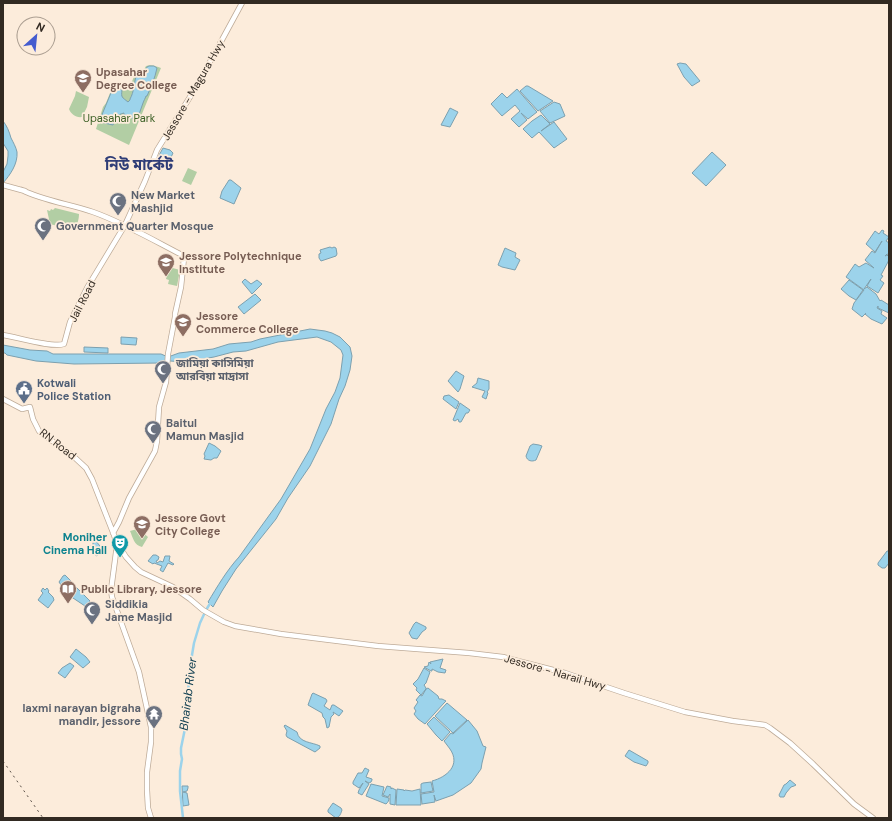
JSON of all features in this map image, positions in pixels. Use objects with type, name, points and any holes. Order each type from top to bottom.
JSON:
[{"type":"highway","name":"Jessore - Magura Hwy","points":[[124,224],[144,184],[154,157],[198,84],[242,3]]},
{"type":"highway","points":[[3,185],[91,210],[124,224],[187,257],[183,286],[168,354],[166,382],[158,407],[157,441],[155,451],[129,498],[114,532],[118,545],[112,596],[139,672],[151,728],[146,790],[148,808],[152,818]]},
{"type":"highway","name":"Jail Road","points":[[3,335],[40,343],[58,345],[64,344],[70,322],[87,288],[116,241],[124,224]]},
{"type":"highway","name":"RN Road","points":[[3,399],[22,409],[30,407],[39,431],[83,464],[92,479],[114,532]]},
{"type":"highway","name":"Jessore - Narail Hwy","points":[[118,545],[126,557],[141,572],[173,587],[205,611],[224,622],[241,628],[378,646],[502,657],[565,673],[685,712],[733,721],[762,724],[790,743],[814,764],[854,804],[873,818]]},
{"type":"green space","name":"Upasahar Park","points":[[152,65],[161,68],[129,145],[96,129],[103,107],[112,88],[115,85],[126,87],[131,84],[135,74],[142,73],[146,66]]},
{"type":"green space","points":[[76,91],[89,97],[87,107],[82,117],[74,115],[69,109]]},
{"type":"green space","points":[[188,168],[197,172],[191,185],[182,181]]},
{"type":"green space","points":[[55,208],[79,214],[78,223],[73,230],[50,224],[47,210],[50,211],[51,209],[53,210]]},
{"type":"green space","points":[[169,267],[180,270],[177,286],[168,284],[169,280],[166,279]]},
{"type":"green space","points":[[137,529],[148,537],[142,547],[135,543],[130,531]]},
{"type":"water","points":[[677,64],[686,64],[700,81],[692,86],[684,77]]},
{"type":"water","points":[[154,66],[157,68],[153,82],[137,120],[124,115],[124,113],[117,117],[113,125],[100,122],[113,88],[122,90],[122,97],[128,102],[132,94],[136,76],[143,76],[147,67]]},
{"type":"water","points":[[526,86],[553,101],[538,111],[520,91]]},
{"type":"water","points":[[517,89],[537,112],[528,119],[521,113],[527,120],[519,127],[511,119],[520,111],[515,105],[502,116],[491,104],[502,93],[507,98]]},
{"type":"water","points":[[554,102],[560,104],[565,116],[550,123],[540,111]]},
{"type":"water","points":[[450,108],[458,112],[450,127],[441,125]]},
{"type":"water","points":[[541,115],[550,124],[541,131],[554,122],[567,139],[554,148],[539,132],[532,138],[523,129]]},
{"type":"water","points":[[3,121],[15,146],[17,156],[11,173],[3,183],[3,172],[7,164],[8,151],[3,143]]},
{"type":"water","points":[[163,148],[170,150],[173,153],[166,168],[157,164],[156,161]]},
{"type":"water","points":[[712,152],[726,165],[706,186],[692,173]]},
{"type":"water","points":[[229,180],[241,188],[234,204],[220,198],[222,191]]},
{"type":"water","points":[[882,230],[884,231],[883,233],[889,237],[886,241],[889,243],[889,255],[887,254],[885,256],[887,255],[889,257],[889,260],[880,280],[884,283],[878,293],[867,286],[871,279],[864,289],[867,287],[876,294],[880,301],[881,300],[889,305],[889,313],[878,308],[878,306],[877,308],[882,311],[881,314],[887,318],[882,324],[871,319],[865,314],[862,317],[852,309],[854,303],[864,290],[846,277],[855,264],[859,267],[866,263],[874,268],[865,260],[872,251],[875,253],[882,241],[875,252],[866,244],[875,231],[879,234]]},
{"type":"water","points":[[330,247],[336,248],[336,256],[321,261],[319,258],[319,254],[321,253],[320,250]]},
{"type":"water","points":[[505,248],[516,253],[515,257],[520,260],[515,270],[498,265]]},
{"type":"water","points":[[245,279],[251,284],[257,280],[262,284],[252,294],[242,282]]},
{"type":"water","points":[[849,280],[863,290],[856,300],[841,289]]},
{"type":"water","points":[[255,294],[261,300],[244,314],[238,307]]},
{"type":"water","points":[[310,329],[332,333],[340,337],[350,347],[352,356],[350,370],[345,386],[331,424],[310,466],[288,498],[276,519],[236,569],[213,607],[208,602],[215,590],[281,499],[310,449],[340,378],[343,355],[341,350],[331,342],[317,337],[278,342],[246,351],[233,352],[185,362],[166,361],[162,363],[74,364],[36,361],[3,353],[3,345],[30,350],[47,351],[53,354],[161,354],[168,357],[179,353],[213,349],[229,344],[251,342]]},
{"type":"water","points":[[121,337],[137,338],[136,345],[121,344]]},
{"type":"water","points":[[84,347],[108,348],[108,353],[84,352]]},
{"type":"water","points":[[456,371],[464,376],[458,392],[448,381]]},
{"type":"water","points":[[478,378],[489,381],[489,389],[486,399],[482,397],[485,391],[472,387],[477,383]]},
{"type":"water","points":[[449,395],[459,402],[456,409],[443,399],[444,396]]},
{"type":"water","points":[[460,403],[470,410],[466,413],[461,422],[459,422],[458,419],[455,421],[453,420]]},
{"type":"water","points":[[209,443],[221,451],[217,458],[211,460],[204,459],[204,454]]},
{"type":"water","points":[[533,444],[542,446],[536,460],[531,461],[527,459],[526,456],[530,446]]},
{"type":"water","points":[[95,540],[105,552],[101,552],[97,556],[94,554],[94,550],[89,551],[87,549],[93,545],[93,541]]},
{"type":"water","points":[[887,551],[889,551],[889,563],[885,568],[882,568],[878,565],[878,563]]},
{"type":"water","points":[[153,555],[159,557],[156,561],[157,563],[160,561],[163,562],[165,556],[170,556],[169,561],[174,564],[168,563],[163,572],[160,570],[162,566],[148,561]]},
{"type":"water","points":[[65,575],[90,601],[85,606],[67,594],[59,582]]},
{"type":"water","points":[[43,588],[45,590],[47,588],[54,600],[48,608],[38,600],[43,593],[41,591]]},
{"type":"water","points":[[416,622],[426,627],[417,639],[412,638],[409,633]]},
{"type":"water","points":[[76,649],[90,662],[83,668],[70,657]]},
{"type":"water","points":[[443,659],[440,668],[446,670],[445,673],[432,669],[431,671],[424,667],[428,666],[429,662],[431,664],[430,662]]},
{"type":"water","points":[[70,663],[74,666],[65,678],[58,673],[62,668]]},
{"type":"water","points":[[424,668],[430,672],[424,685],[426,689],[421,695],[413,684],[418,679]]},
{"type":"water","points":[[428,688],[438,696],[439,699],[446,701],[425,724],[414,714],[416,711],[414,708],[418,702],[416,700],[420,695],[422,696]]},
{"type":"water","points":[[313,693],[326,699],[327,701],[324,706],[330,710],[332,705],[334,705],[343,711],[339,716],[333,712],[334,714],[331,717],[329,727],[327,728],[322,713],[308,705]]},
{"type":"water","points":[[447,703],[467,720],[453,733],[435,716]]},
{"type":"water","points":[[434,717],[450,732],[442,741],[427,724]]},
{"type":"water","points":[[468,720],[477,731],[483,746],[486,747],[481,769],[471,783],[453,795],[436,801],[434,795],[435,802],[422,804],[421,794],[434,792],[432,781],[443,777],[451,770],[453,765],[453,755],[444,741],[451,733],[453,734]]},
{"type":"water","points":[[285,725],[297,732],[298,736],[306,742],[320,746],[320,748],[315,752],[287,737]]},
{"type":"water","points":[[629,750],[648,761],[646,766],[634,762],[625,756]]},
{"type":"water","points":[[365,768],[369,770],[366,777],[372,780],[369,783],[365,781],[369,784],[362,795],[358,793],[363,783],[359,788],[353,784],[353,782],[358,773],[362,773]]},
{"type":"water","points":[[790,780],[796,785],[791,787],[784,797],[780,797],[779,795],[784,785]]},
{"type":"water","points":[[431,782],[433,791],[421,793],[421,784]]},
{"type":"water","points":[[371,784],[384,787],[382,796],[389,798],[386,804],[366,796]]},
{"type":"water","points":[[182,786],[188,786],[187,791],[183,792],[187,793],[189,805],[183,806]]},
{"type":"water","points":[[387,786],[396,790],[395,805],[390,804],[390,794],[388,797],[383,795]]},
{"type":"water","points":[[397,789],[412,791],[420,789],[421,805],[396,805]]},
{"type":"water","points":[[333,803],[342,810],[336,818],[328,812]]},
{"type":"waterway","name":"Bhairab River","points":[[183,818],[180,791],[180,771],[182,759],[181,748],[188,714],[187,707],[190,667],[194,643],[200,623],[211,602]]},
{"type":"railway","points":[[3,761],[43,818]]},
{"type":"place","name":"Upasahar Degree College","points":[[83,93]]},
{"type":"place","name":"New Market Mashjid","points":[[118,216]]},
{"type":"place","name":"Government Quarter Mosque","points":[[43,241]]},
{"type":"place","name":"Jessore Polytechnique Institute","points":[[166,277]]},
{"type":"place","name":"Jessore Commerce College","points":[[183,337]]},
{"type":"place","name":"জামিয়া কাসিমিয়া আরবিয়া মাদ্রাসা","points":[[163,384]]},
{"type":"place","name":"Kotwali Police Station","points":[[24,404]]},
{"type":"place","name":"Baitul Mamun Masjid","points":[[153,444]]},
{"type":"place","name":"Jessore Govt City College","points":[[142,539]]},
{"type":"place","name":"Moniher Cinema Hall","points":[[120,558]]},
{"type":"place","name":"Public Library, Jessore","points":[[68,604]]},
{"type":"place","name":"Siddikia Jame Masjid","points":[[92,625]]},
{"type":"place","name":"laxmi narayan bigraha mandir, jessore","points":[[154,729]]},
{"type":"district","name":"নিউ মার্কেট","points":[[139,165]]}]
